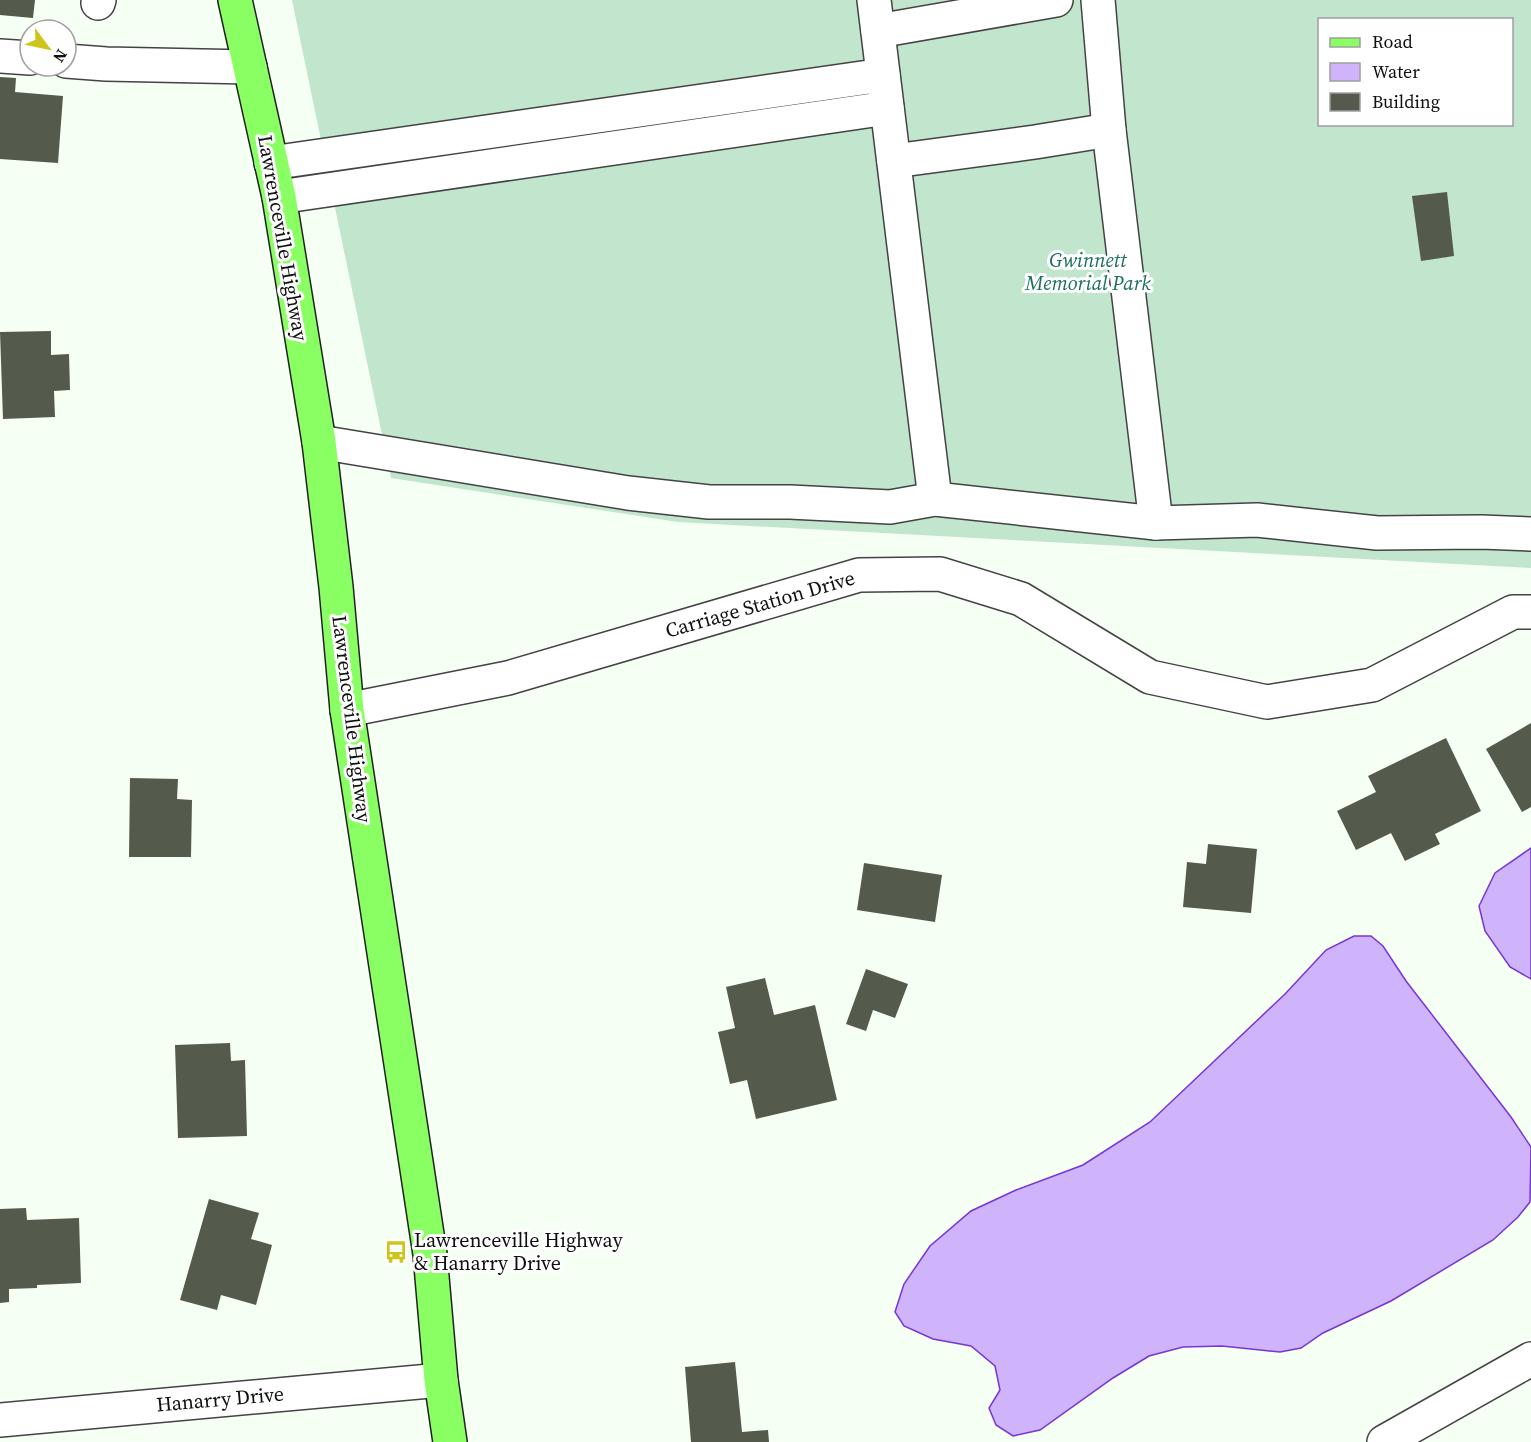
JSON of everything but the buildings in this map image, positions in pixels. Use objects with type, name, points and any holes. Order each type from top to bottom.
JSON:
[{"type":"main road","name":"Lawrenceville Highway","points":[[235,0],[279,197],[319,442],[348,710],[430,1254],[441,1380],[450,1442]]},
{"type":"street","points":[[935,499],[876,15],[1056,0]]},
{"type":"street","points":[[1098,0],[1109,130],[1156,523]]},
{"type":"street","points":[[0,56],[18,57]]},
{"type":"street","points":[[78,62],[250,67]]},
{"type":"street","points":[[271,163],[883,75]]},
{"type":"street","points":[[279,197],[887,108]]},
{"type":"street","points":[[894,161],[1109,130]]},
{"type":"street","points":[[319,442],[628,493],[709,502],[790,502],[890,507],[935,499],[1156,523],[1257,520],[1377,533],[1531,534]]},
{"type":"street","name":"Carriage Station Drive","points":[[348,710],[508,678],[859,575],[940,574],[1021,599],[1150,677],[1267,702],[1372,685],[1513,612],[1531,612]]},
{"type":"street","points":[[1384,1442],[1531,1359]]},
{"type":"street","name":"Hanarry Drive","points":[[0,1420],[441,1380]]},
{"type":"green space","name":"Gwinnett Memorial Park","points":[[292,0],[1531,0],[1531,568],[678,522],[391,478]]},
{"type":"water","points":[[1531,848],[1531,979],[1510,967],[1485,931],[1479,906],[1495,873]]},
{"type":"water","points":[[1354,936],[1371,936],[1383,946],[1406,981],[1511,1117],[1531,1147],[1530,1202],[1518,1217],[1493,1240],[1391,1301],[1323,1333],[1301,1348],[1280,1352],[1222,1346],[1183,1347],[1149,1356],[1113,1378],[1040,1430],[1013,1436],[996,1425],[989,1408],[1000,1390],[995,1366],[971,1346],[933,1339],[904,1326],[895,1312],[904,1284],[930,1246],[971,1211],[1016,1190],[1083,1165],[1150,1122],[1285,994],[1326,950]]},
{"type":"place","name":"Lawrenceville Highway & Hanarry Drive","points":[[396,1252]]}]
